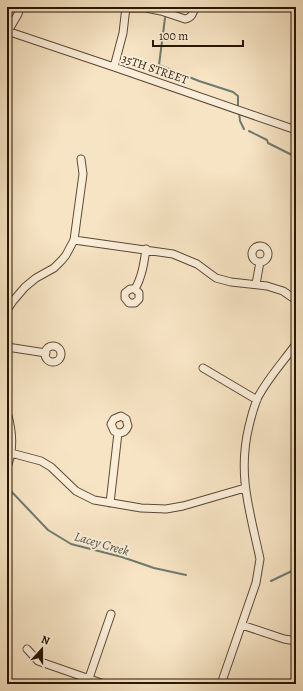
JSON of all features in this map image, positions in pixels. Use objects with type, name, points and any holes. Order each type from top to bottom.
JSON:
[{"type":"street","points":[[7,32],[18,14],[20,7]]},
{"type":"street","points":[[114,67],[124,33],[126,8],[146,8],[162,11],[186,22],[195,7]]},
{"type":"street","name":"35TH STREET","points":[[7,32],[114,67],[296,130]]},
{"type":"street","points":[[7,310],[25,287],[36,278],[54,268],[62,260],[74,240],[82,174],[81,159]]},
{"type":"street","points":[[74,240],[146,249],[181,256],[197,264],[216,278],[224,281],[256,284],[274,288],[296,300]]},
{"type":"street","points":[[135,290],[142,275],[146,249]]},
{"type":"street","points":[[256,284],[260,262]]},
{"type":"street","points":[[221,684],[256,583],[260,559],[245,488],[244,462],[246,443],[257,400],[296,344]]},
{"type":"street","points":[[7,347],[46,353]]},
{"type":"street","points":[[203,368],[257,400]]},
{"type":"street","points":[[7,412],[11,432],[11,453],[7,467]]},
{"type":"street","points":[[110,503],[118,433]]},
{"type":"street","points":[[11,453],[41,461],[51,467],[76,492],[94,500],[141,508],[174,508],[245,488]]},
{"type":"street","points":[[88,678],[111,614]]},
{"type":"street","points":[[242,625],[284,639],[296,641]]},
{"type":"street","points":[[27,649],[38,660],[104,684]]},
{"type":"waterway","points":[[165,18],[159,65],[199,81],[233,92],[238,96],[238,107]]},
{"type":"waterway","points":[[239,112],[240,121],[244,129]]},
{"type":"waterway","points":[[249,131],[296,158]]},
{"type":"waterway","name":"Lacey Creek","points":[[9,489],[48,530],[71,544],[122,557],[154,568],[186,575]]},
{"type":"waterway","name":"Lacey Creek","points":[[271,581],[296,569]]}]
